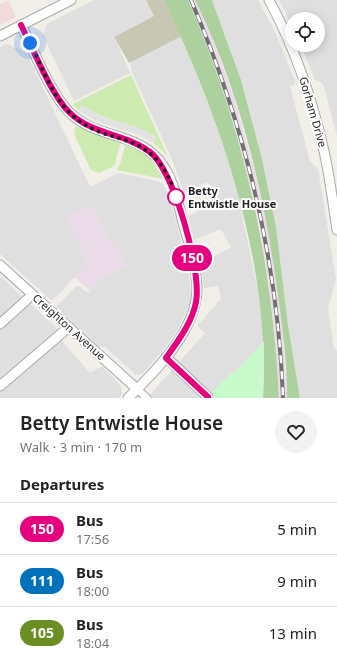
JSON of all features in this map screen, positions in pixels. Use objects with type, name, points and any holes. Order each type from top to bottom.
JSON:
[{"type":"street","points":[[0,36],[71,0]]},
{"type":"street","name":"Gorham Drive","points":[[269,0],[294,52],[308,90],[324,152],[337,230]]},
{"type":"street","points":[[21,25],[56,96],[70,114],[94,129],[134,142],[151,153],[164,167],[174,188],[196,275],[197,300],[189,322],[166,358],[128,398]]},
{"type":"street","name":"Creighton Avenue","points":[[0,265],[138,389]]},
{"type":"street","points":[[0,324],[32,294]]},
{"type":"street","points":[[0,386],[69,327]]},
{"type":"street","points":[[166,358],[208,397]]},
{"type":"street","points":[[138,389],[147,398]]},
{"type":"shaded area","points":[[8,0],[16,17],[0,25],[0,4]]},
{"type":"shaded area","points":[[94,0],[146,0],[154,16],[114,37],[130,73],[74,101],[43,36],[47,24]]},
{"type":"shaded area","points":[[146,0],[164,0],[182,36],[129,63],[114,37],[154,16]]},
{"type":"shaded area","points":[[188,0],[195,0],[208,26],[233,95],[255,171],[272,249],[282,319],[287,398],[279,398],[275,333],[257,211],[235,127],[216,70]]},
{"type":"shaded area","points":[[212,0],[258,0],[275,32],[295,81],[295,84],[290,86],[310,161],[318,169],[336,279],[328,308],[334,348],[337,351],[337,398],[300,398],[288,325],[276,227],[262,159],[241,80]]},
{"type":"shaded area","points":[[279,0],[337,0],[337,136],[324,87],[321,82],[315,80],[304,52],[325,52],[325,12],[285,12]]},
{"type":"shaded area","points":[[182,36],[211,111],[235,181],[261,305],[264,342],[207,398],[147,398],[205,333],[197,326],[221,299],[218,286],[204,288],[201,262],[231,248],[221,229],[194,240],[188,216],[219,201],[208,182],[184,193],[172,159],[132,72],[130,62]]},
{"type":"shaded area","points":[[7,44],[26,52],[90,187],[119,173],[161,182],[169,194],[188,267],[191,293],[190,303],[177,331],[162,352],[142,374],[136,375],[105,347],[99,347],[56,307],[76,286],[79,286],[88,293],[103,276],[126,266],[115,243],[111,245],[91,205],[66,217],[88,263],[52,301],[0,254],[0,47]]},
{"type":"shaded area","points":[[82,105],[100,116],[141,129],[156,137],[153,143],[139,135],[98,122],[78,110]]},
{"type":"shaded area","points":[[91,205],[111,245],[115,243],[126,266],[103,276],[90,291],[74,277],[88,263],[66,217]]},
{"type":"shaded area","points":[[0,276],[60,331],[57,335],[90,373],[102,366],[121,386],[122,394],[119,398],[0,398]]},
{"type":"green space","points":[[164,0],[188,0],[208,48],[240,146],[252,195],[270,295],[279,398],[263,398],[263,347],[259,296],[250,245],[238,194],[205,94]]},
{"type":"green space","points":[[195,0],[212,0],[241,80],[262,159],[276,227],[288,325],[300,398],[287,398],[282,321],[273,258],[258,182],[248,144],[238,107],[225,70],[211,34]]},
{"type":"green space","points":[[131,75],[167,155],[153,143],[156,137],[147,132],[110,119],[91,111],[82,105],[78,110],[73,104]]},
{"type":"green space","points":[[79,126],[96,134],[121,142],[114,166],[99,173],[91,170],[74,134],[75,127]]},
{"type":"green space","points":[[127,144],[151,157],[165,179],[116,170],[120,164],[125,146]]},
{"type":"green space","points":[[264,342],[263,398],[207,398],[230,374],[234,373]]},
{"type":"railway","points":[[191,0],[227,96],[243,145],[255,194],[266,245],[274,295],[280,346],[283,398]]},
{"type":"bus line","name":"150","points":[[21,25],[56,96],[70,114],[85,125],[102,133],[124,138],[143,147],[157,158],[164,167],[174,188],[180,208],[196,275],[197,288],[197,300],[189,322],[166,358],[208,397]]},
{"type":"place","name":"Betty Entwistle House","points":[[176,197]]},
{"type":"route","points":[[30,43],[56,96],[70,114],[85,125],[102,133],[134,142],[151,153],[164,167],[174,188],[177,198],[176,197]]}]
